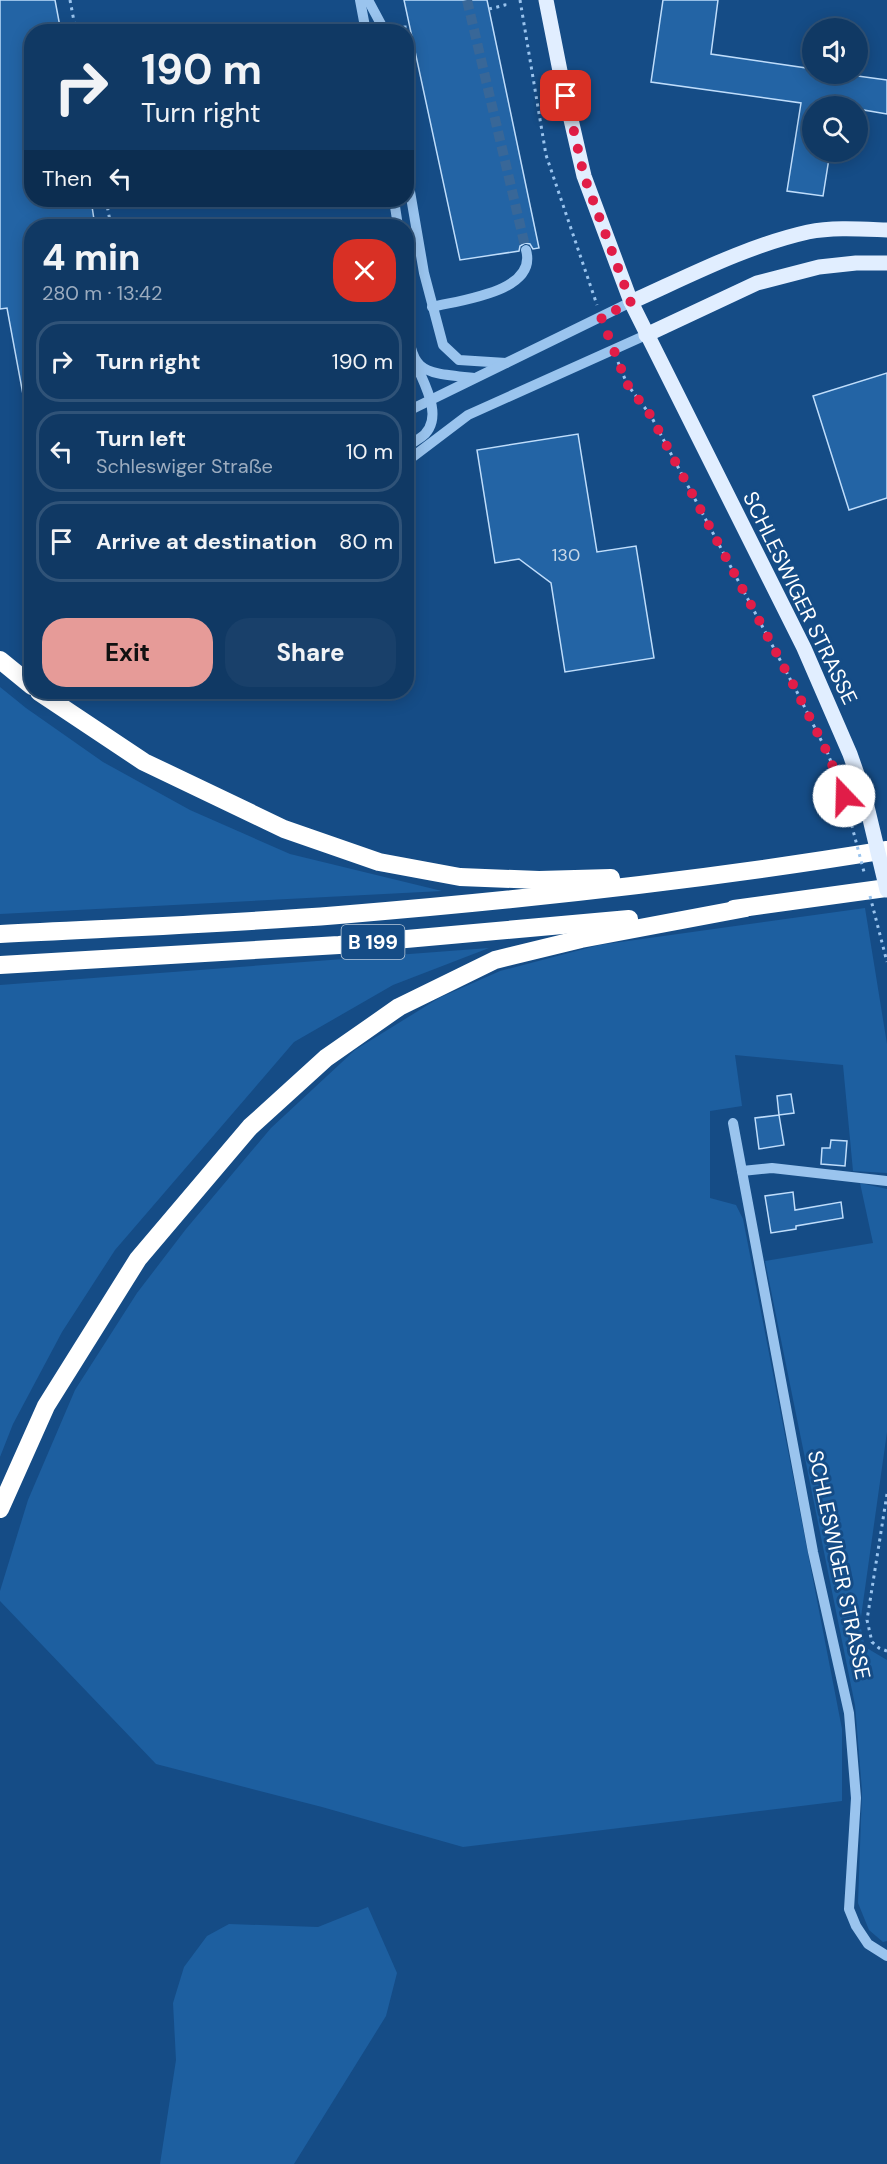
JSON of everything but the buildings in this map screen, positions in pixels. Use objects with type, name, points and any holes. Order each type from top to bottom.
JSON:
[{"type":"highway","points":[[0,660],[24,680]]},
{"type":"highway","points":[[50,699],[144,762],[284,830],[379,862],[460,877],[539,880],[736,874]]},
{"type":"highway","points":[[0,933],[336,915],[513,900],[736,874],[887,850]]},
{"type":"highway","name":"B 199","points":[[0,965],[339,945],[746,908],[887,889]]},
{"type":"highway","points":[[0,1509],[46,1406],[138,1259],[250,1127],[326,1058],[399,1007],[495,960],[581,939],[746,908]]},
{"type":"main road","name":"SCHLESWIGER STRASSE","points":[[546,0],[584,176],[631,303],[804,648],[850,754],[864,794],[887,889]]},
{"type":"main road","points":[[631,303],[737,253],[810,232],[850,229],[887,230]]},
{"type":"main road","points":[[646,335],[757,283],[819,267],[856,263],[887,263]]},
{"type":"lane","points":[[360,0],[364,24]]},
{"type":"lane","points":[[368,0],[381,24]]},
{"type":"lane","points":[[413,207],[432,307],[442,345],[459,360],[506,363]]},
{"type":"lane","points":[[432,307],[504,289],[524,272],[528,257],[526,250]]},
{"type":"lane","points":[[414,408],[631,303]]},
{"type":"lane","points":[[414,456],[468,415],[646,335]]},
{"type":"lane","points":[[415,361],[424,369],[436,374],[474,378]]},
{"type":"lane","points":[[414,443],[426,433],[431,424],[433,411],[431,400],[415,361]]},
{"type":"lane","name":"SCHLESWIGER STRASSE","points":[[733,1123],[813,1552],[849,1713],[856,1798],[849,1909],[856,1926],[868,1944],[887,1956]]},
{"type":"lane","points":[[742,1171],[772,1168],[887,1181]]},
{"type":"path","points":[[70,0],[74,24]]},
{"type":"path","points":[[489,9],[505,5],[504,0]]},
{"type":"path","points":[[520,0],[546,155],[601,317]]},
{"type":"path","points":[[614,349],[627,384],[651,416],[797,692],[828,754],[844,796]]},
{"type":"path","points":[[887,1494],[867,1620],[872,1642],[887,1651]]},
{"type":"shaded area","points":[[0,687],[103,762],[190,810],[290,854],[442,891],[0,914]]},
{"type":"shaded area","points":[[865,908],[887,1044],[887,1173],[853,1171],[843,1065],[735,1055],[742,1106],[710,1111],[710,1198],[736,1205],[743,1219],[842,1729],[842,1801],[463,1847],[322,1807],[156,1764],[0,1601],[0,1591],[28,1500],[75,1390],[137,1293],[186,1229],[271,1128],[355,1050],[439,998],[500,971],[599,945]]},
{"type":"shaded area","points":[[489,948],[393,985],[294,1042],[115,1250],[62,1332],[13,1424],[0,1457],[0,985]]},
{"type":"shaded area","points":[[860,1183],[887,1189],[887,1432],[860,1624],[865,1647],[887,1660],[887,1941],[883,1942],[869,1930],[858,1903],[862,1791],[855,1705],[765,1261],[873,1243]]},
{"type":"shaded area","points":[[368,1907],[397,1973],[386,2016],[294,2164],[160,2164],[176,2060],[173,2003],[184,1967],[207,1936],[229,1924],[318,1927]]},
{"type":"tunnel","points":[[467,0],[526,250]]},
{"type":"route","points":[[566,96],[584,176],[631,303],[601,317],[620,367],[627,384],[651,416],[797,692],[828,754],[844,796]]}]
